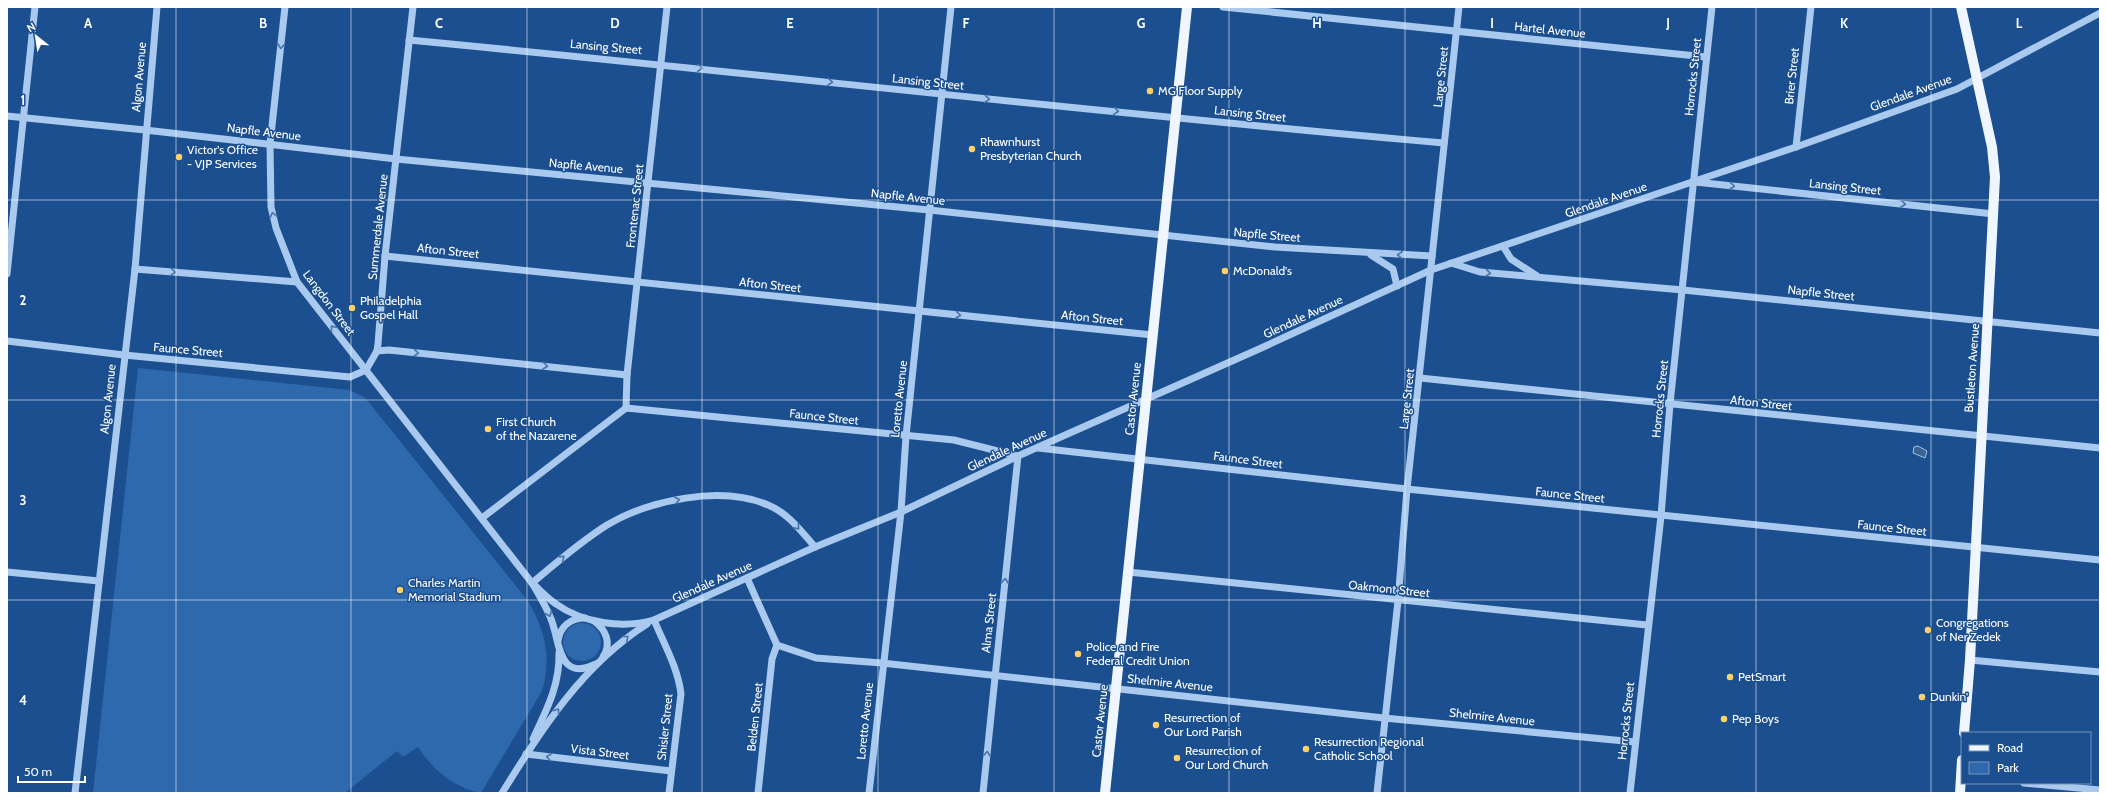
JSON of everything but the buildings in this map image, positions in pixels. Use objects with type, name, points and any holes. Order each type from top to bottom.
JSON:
[{"type":"main road","name":"Castor Avenue","points":[[1105,793],[1187,7]]},
{"type":"main road","name":"Bustleton Avenue","points":[[1961,7],[1978,78],[1994,161],[1994,214],[1980,437],[1970,660],[1964,732]]},
{"type":"main road","points":[[1960,793],[1961,777]]},
{"type":"street","points":[[7,274],[35,7]]},
{"type":"street","name":"Algon Avenue","points":[[76,793],[124,355],[135,269],[145,130],[157,7]]},
{"type":"street","name":"Langdon Street","points":[[285,7],[270,144],[271,207],[276,228],[297,282],[366,370]]},
{"type":"street","name":"Summerdale Avenue","points":[[366,370],[377,351],[385,256],[413,7]]},
{"type":"street","name":"Frontenac Street","points":[[626,408],[627,375],[667,7]]},
{"type":"street","name":"Loretto Avenue","points":[[869,793],[882,663],[901,512],[906,436],[929,210],[943,95],[951,7]]},
{"type":"street","name":"Hartel Avenue","points":[[1223,7],[1706,57]]},
{"type":"street","name":"Large Street","points":[[1377,793],[1398,601],[1407,489],[1459,7]]},
{"type":"street","name":"Horrocks Street","points":[[1630,793],[1647,625],[1661,516],[1670,404],[1712,7]]},
{"type":"street","name":"Brier Street","points":[[1796,147],[1811,7]]},
{"type":"street","points":[[1978,78],[2100,13]]},
{"type":"street","name":"Lansing Street","points":[[410,40],[662,64],[943,95],[1444,143]]},
{"type":"street","name":"Glendale Avenue","points":[[502,793],[526,754],[569,694],[598,662],[633,633],[654,620],[815,547],[901,512],[1018,456],[1146,400],[1431,270],[1796,147],[1957,89],[1978,78]]},
{"type":"street","name":"Napfle Avenue","points":[[7,116],[145,130],[396,159],[929,210],[1163,235]]},
{"type":"street","name":"Lansing Street","points":[[1693,182],[1994,214]]},
{"type":"street","name":"Napfle Street","points":[[1163,235],[1275,248],[1369,254],[1432,256]]},
{"type":"street","name":"Napfle Street","points":[[1503,246],[1511,259],[1539,278]]},
{"type":"street","name":"Napfle Street","points":[[1369,254],[1393,269],[1397,286]]},
{"type":"street","name":"Afton Street","points":[[385,256],[1153,335]]},
{"type":"street","name":"Napfle Street","points":[[1451,263],[1480,272],[1683,290],[2100,333]]},
{"type":"street","points":[[135,269],[297,282]]},
{"type":"street","name":"Faunce Street","points":[[7,341],[124,355],[350,377],[366,370]]},
{"type":"street","points":[[377,351],[389,350],[627,375]]},
{"type":"street","points":[[366,370],[532,583],[551,619],[558,651],[564,660],[574,667],[587,668],[598,662],[607,648],[607,638],[602,628],[589,619],[555,603],[532,583]]},
{"type":"street","name":"Afton Street","points":[[1420,378],[1980,437],[2100,448]]},
{"type":"street","points":[[482,518],[626,408]]},
{"type":"street","name":"Faunce Street","points":[[626,408],[954,440],[1018,456]]},
{"type":"street","name":"Faunce Street","points":[[1038,448],[1661,516],[2100,560]]},
{"type":"street","name":"Alma Street","points":[[983,793],[1018,456]]},
{"type":"street","points":[[532,583],[582,541],[615,521],[633,512],[680,499],[713,495],[746,498],[768,505],[790,518],[815,547]]},
{"type":"street","points":[[7,572],[99,581]]},
{"type":"street","name":"Oakmont Street","points":[[1128,572],[1398,601],[1647,625]]},
{"type":"street","points":[[747,578],[777,645]]},
{"type":"street","name":"Glendale Avenue","points":[[526,754],[556,687],[558,676],[558,637],[564,626],[573,620],[589,619],[626,625],[654,620]]},
{"type":"street","name":"Shisler Street","points":[[654,620],[680,682],[681,694],[669,793]]},
{"type":"street","name":"Shelmire Avenue","points":[[777,645],[816,658],[882,663],[1384,718],[1635,742]]},
{"type":"street","name":"Belden Street","points":[[758,793],[772,659],[777,645]]},
{"type":"street","points":[[1970,660],[2100,672]]},
{"type":"street","name":"Vista Street","points":[[526,754],[671,771]]},
{"type":"street","points":[[2035,784],[2100,790]]},
{"type":"green space","points":[[138,368],[349,390],[364,397],[371,405],[528,601],[543,634],[546,667],[542,691],[481,793],[462,787],[445,777],[424,756],[418,747],[403,757],[397,751],[345,793],[93,793]]},
{"type":"green space","points":[[582,623],[592,626],[598,632],[601,642],[598,652],[592,658],[582,661],[572,658],[566,652],[563,642],[566,632],[572,626]]},
{"type":"shaded area","points":[[1918,446],[1927,451],[1925,458],[1913,453],[1914,447]]},
{"type":"place","name":"MG Floor Supply","points":[[1150,91]]},
{"type":"place","name":"Rhawnhurst Presbyterian Church","points":[[972,149]]},
{"type":"place","name":"Victor's Office - VJP Services","points":[[179,157]]},
{"type":"place","name":"McDonald's","points":[[1225,271]]},
{"type":"place","name":"Philadelphia Gospel Hall","points":[[352,308]]},
{"type":"place","name":"First Church of the Nazarene","points":[[488,429]]},
{"type":"place","name":"Charles Martin Memorial Stadium","points":[[400,590]]},
{"type":"place","name":"Congregations of Ner Zedek","points":[[1928,630]]},
{"type":"place","name":"Police and Fire Federal Credit Union","points":[[1078,654]]},
{"type":"place","name":"PetSmart","points":[[1730,677]]},
{"type":"place","name":"Dunkin'","points":[[1922,697]]},
{"type":"place","name":"Pep Boys","points":[[1724,719]]},
{"type":"place","name":"Resurrection of Our Lord Parish","points":[[1156,725]]},
{"type":"place","name":"Resurrection Regional Catholic School","points":[[1306,749]]},
{"type":"place","name":"Resurrection of Our Lord Church","points":[[1177,758]]}]
